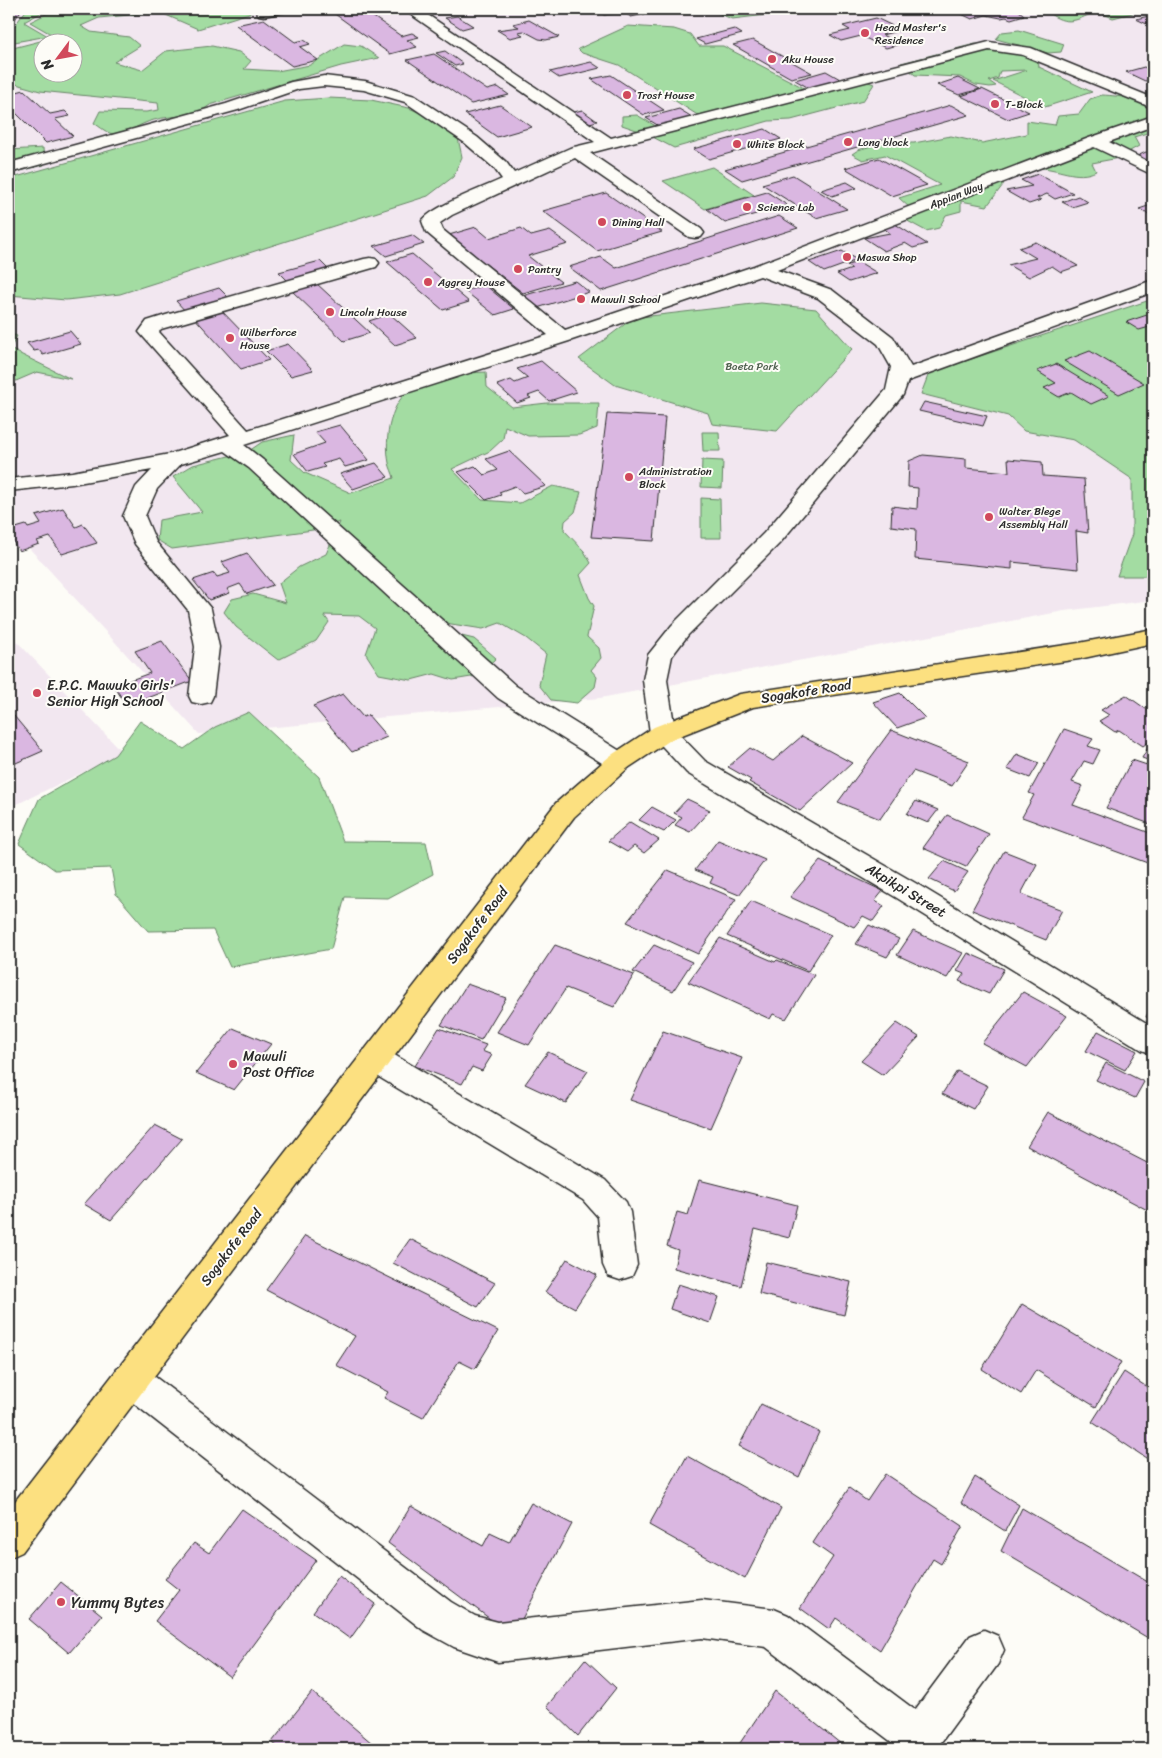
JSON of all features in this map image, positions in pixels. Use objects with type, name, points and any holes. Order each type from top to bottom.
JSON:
[{"type":"main road","name":"Sogakofe Road","points":[[9,1539],[565,810],[619,762],[663,733],[749,700],[1079,652],[1153,636]]},
{"type":"street","points":[[264,12],[279,9]]},
{"type":"street","points":[[410,9],[608,144]]},
{"type":"street","points":[[562,337],[435,232],[431,221],[446,211],[576,151],[989,46],[1026,51],[1153,103]]},
{"type":"street","points":[[9,168],[232,107],[296,85],[324,81],[365,86],[410,99],[471,140],[500,165],[511,180]]},
{"type":"street","name":"Appian Way","points":[[9,485],[72,478],[174,460],[562,337],[760,270],[1095,141],[1153,121]]},
{"type":"street","points":[[1095,141],[1153,170]]},
{"type":"street","points":[[576,151],[695,233]]},
{"type":"street","points":[[370,263],[173,319],[154,325],[149,332],[256,464],[507,692],[619,762]]},
{"type":"street","points":[[663,733],[655,680],[660,655],[680,630],[772,538],[896,391],[899,378],[901,367],[886,341],[825,294],[760,270]]},
{"type":"street","points":[[899,378],[1153,286]]},
{"type":"street","points":[[174,460],[147,487],[134,516],[146,544],[199,610],[207,647],[201,696]]},
{"type":"street","name":"Akpikpi Street","points":[[663,733],[696,767],[907,891],[1153,1042]]},
{"type":"street","points":[[375,1059],[594,1190],[614,1212],[620,1265]]},
{"type":"street","points":[[130,1380],[437,1616],[468,1633],[498,1642],[702,1619],[774,1629],[915,1744],[984,1650]]},
{"type":"shaded area","name":"Mawuli School","points":[[9,9],[1153,9],[1153,600],[1064,611],[600,698],[199,734],[9,526]]},
{"type":"shaded area","name":"E.P.C. Mawuko Girls' Senior High School","points":[[9,633],[123,753],[9,808]]},
{"type":"green space","points":[[27,9],[48,9],[24,22],[41,32],[32,32],[32,39],[9,43],[9,33]]},
{"type":"green space","points":[[56,9],[262,9],[198,29],[159,12],[99,18],[81,26],[91,32],[129,37],[140,46],[114,62],[142,70],[166,51],[212,46],[239,52],[251,61],[244,69],[277,71],[310,65],[344,44],[361,46],[379,58],[341,66],[210,105],[203,110],[189,115],[162,118],[144,123],[119,134],[112,134],[94,123],[100,111],[146,112],[159,110],[158,103],[40,91],[9,82],[9,49],[32,43],[32,82],[82,82],[82,32],[47,32],[30,22]]},
{"type":"green space","points":[[708,9],[799,9],[784,13],[732,19]]},
{"type":"green space","points":[[1043,9],[1148,9],[1113,18],[1096,11],[1069,21],[1057,18]]},
{"type":"green space","points":[[628,26],[674,29],[690,34],[699,46],[723,46],[808,90],[855,77],[874,84],[863,101],[791,120],[769,121],[674,148],[645,133],[622,125],[622,116],[637,115],[659,128],[699,116],[619,65],[582,53],[578,49]]},
{"type":"green space","points":[[1019,30],[1064,44],[1061,52],[1048,53],[996,39],[1002,32]]},
{"type":"green space","points":[[975,44],[1000,45],[1038,59],[1039,67],[1092,92],[1045,107],[993,81],[1027,70],[1000,71],[998,78],[989,81],[996,86],[990,87],[976,85],[960,77],[915,75],[901,63]]},
{"type":"green space","points":[[1102,95],[1124,97],[1137,101],[1153,115],[1147,119],[1150,132],[1134,137],[1139,146],[1130,151],[1135,155],[1092,163],[1096,171],[1089,174],[1082,175],[1037,168],[1006,174],[1003,185],[987,206],[961,201],[961,211],[946,215],[939,228],[926,231],[902,218],[910,208],[899,198],[940,185],[885,155],[863,160],[852,154],[858,150],[881,143],[914,143],[951,136],[982,143],[1027,134],[1027,121],[1055,125],[1058,116],[1079,114],[1090,99]]},
{"type":"green space","points":[[329,98],[371,100],[409,108],[439,121],[458,138],[462,157],[453,177],[428,196],[120,294],[66,300],[9,295],[9,179],[285,101]]},
{"type":"green space","points":[[43,148],[44,165],[9,174],[9,150]]},
{"type":"green space","points":[[712,167],[754,195],[705,209],[663,181]]},
{"type":"green space","points":[[1153,299],[1153,576],[1117,576],[1132,534],[1132,479],[1074,440],[1024,431],[1008,416],[921,394],[929,373]]},
{"type":"green space","name":"Baeta Park","points":[[761,303],[816,309],[852,349],[777,431],[712,424],[708,413],[615,385],[579,359],[633,318]]},
{"type":"green space","points":[[9,333],[17,336],[10,349],[71,379],[37,372],[9,384]]},
{"type":"green space","points":[[486,372],[487,387],[512,407],[547,403],[599,403],[597,428],[579,435],[528,436],[505,426],[503,439],[490,451],[452,469],[482,500],[520,503],[553,486],[581,492],[575,512],[565,521],[564,530],[584,551],[591,563],[580,575],[594,606],[587,637],[599,648],[601,658],[591,670],[597,677],[595,687],[577,703],[551,700],[539,685],[546,654],[526,638],[500,623],[483,629],[445,623],[441,631],[474,639],[496,658],[477,676],[453,680],[434,674],[411,680],[379,674],[366,654],[375,628],[359,616],[324,615],[329,622],[316,641],[278,660],[236,627],[224,612],[232,599],[253,594],[286,603],[279,583],[299,567],[326,554],[340,522],[313,530],[172,549],[157,540],[159,520],[202,512],[173,477],[193,465],[249,451],[262,442],[294,435],[291,460],[305,473],[351,493],[394,478],[389,465],[387,442],[391,420],[399,401],[406,393],[422,383],[459,374]]},
{"type":"green space","points":[[702,432],[719,432],[720,451],[703,451]]},
{"type":"green space","points":[[702,460],[723,461],[722,488],[701,487]]},
{"type":"green space","points":[[701,498],[720,499],[721,538],[701,538]]},
{"type":"green space","points":[[249,712],[319,777],[343,841],[426,842],[433,874],[388,898],[345,897],[331,949],[230,967],[213,930],[148,931],[116,894],[111,868],[55,870],[19,844],[39,799],[115,755],[140,721],[184,749],[215,727]]},
{"type":"building","points":[[9,9],[22,9],[9,28]]},
{"type":"building","points":[[328,9],[362,9],[401,36],[412,33],[419,37],[407,40],[417,47],[390,54]]},
{"type":"building","points":[[594,9],[614,9],[618,13],[604,15]]},
{"type":"building","points":[[618,9],[642,9],[649,13],[631,17]]},
{"type":"building","points":[[951,9],[1023,9],[1018,10],[1024,15],[1011,19],[986,15],[972,19]]},
{"type":"building","points":[[1153,15],[1153,24],[1149,25],[1136,19]]},
{"type":"building","points":[[457,16],[473,26],[462,29],[445,18]]},
{"type":"building","name":"Head Master's Residence","points":[[876,18],[901,30],[882,35],[900,44],[886,48],[861,36],[841,41],[830,35],[850,30],[843,26]]},
{"type":"building","points":[[264,19],[295,42],[304,40],[310,44],[300,47],[318,60],[292,66],[236,25]]},
{"type":"building","points":[[529,20],[559,37],[546,40],[539,39],[524,31],[518,32],[523,35],[510,38],[497,30],[519,27],[513,24]]},
{"type":"building","points":[[734,29],[742,34],[705,44],[696,39]]},
{"type":"building","name":"Aku House","points":[[753,40],[812,73],[791,78],[733,45]]},
{"type":"building","points":[[445,51],[463,64],[455,66],[436,53]]},
{"type":"building","points":[[434,54],[487,90],[498,87],[509,95],[471,104],[407,60]]},
{"type":"building","points":[[591,62],[600,68],[559,78],[550,72]]},
{"type":"building","points":[[1144,67],[1153,71],[1153,79],[1145,81],[1126,72]]},
{"type":"building","points":[[826,71],[840,79],[809,88],[795,80]]},
{"type":"building","name":"Trost House","points":[[611,75],[664,110],[644,115],[591,79]]},
{"type":"building","points":[[958,78],[980,89],[959,95],[937,85]]},
{"type":"building","name":"T-Block","points":[[982,89],[1029,112],[1008,119],[961,96]]},
{"type":"building","points":[[24,90],[50,114],[65,111],[70,116],[55,119],[73,136],[46,143],[9,106],[9,94]]},
{"type":"building","points":[[500,105],[532,127],[497,137],[465,114]]},
{"type":"building","name":"Long block","points":[[951,105],[969,115],[742,180],[725,169]]},
{"type":"building","points":[[679,109],[692,117],[659,126],[646,118]]},
{"type":"building","points":[[582,110],[597,121],[586,124],[570,113]]},
{"type":"building","name":"White Block","points":[[765,129],[781,139],[709,159],[693,149]]},
{"type":"building","points":[[1146,152],[1153,153],[1153,165],[1135,157]]},
{"type":"building","points":[[879,158],[927,185],[892,196],[845,168]]},
{"type":"building","points":[[1038,174],[1073,193],[1055,199],[1047,194],[1037,198],[1041,200],[1029,204],[1006,191],[1032,186],[1021,180]]},
{"type":"building","points":[[793,175],[847,209],[816,218],[762,184]]},
{"type":"building","points":[[847,182],[857,188],[832,196],[821,190]]},
{"type":"building","name":"Science Lab","points":[[767,192],[787,205],[725,223],[707,209]]},
{"type":"building","name":"Dining Hall","points":[[606,193],[662,232],[597,251],[543,211]]},
{"type":"building","points":[[1078,196],[1088,202],[1072,207],[1062,202]]},
{"type":"building","points":[[1151,205],[1153,207],[1153,217],[1139,209]]},
{"type":"building","points":[[779,216],[798,228],[601,291],[569,267],[601,257],[616,268]]},
{"type":"building","points":[[895,224],[927,244],[913,248],[905,243],[884,251],[864,238],[890,233],[883,228]]},
{"type":"building","name":"Pantry","points":[[476,227],[489,238],[521,228],[531,236],[550,231],[568,244],[528,256],[561,282],[523,293],[449,235]]},
{"type":"building","points":[[412,235],[424,244],[386,256],[374,246]]},
{"type":"building","points":[[1036,242],[1078,266],[1061,272],[1052,266],[1029,277],[1008,265],[1036,258],[1019,248]]},
{"type":"building","points":[[842,251],[857,260],[824,272],[809,262]]},
{"type":"building","name":"Aggrey House","points":[[412,254],[469,302],[443,310],[387,262]]},
{"type":"building","points":[[320,261],[330,271],[289,282],[279,272]]},
{"type":"building","points":[[859,262],[877,273],[849,282],[837,274],[852,269],[847,265]]},
{"type":"building","points":[[575,281],[589,292],[537,308],[522,296]]},
{"type":"building","name":"Lincoln House","points":[[316,283],[370,333],[344,341],[291,290]]},
{"type":"building","points":[[485,285],[514,309],[495,315],[465,291]]},
{"type":"building","points":[[219,288],[231,300],[187,313],[176,301]]},
{"type":"building","name":"Wilberforce House","points":[[219,308],[269,360],[241,369],[192,315]]},
{"type":"building","points":[[1153,313],[1153,326],[1139,330],[1126,322]]},
{"type":"building","points":[[390,314],[417,338],[395,345],[369,321]]},
{"type":"building","points":[[70,331],[81,344],[43,355],[39,350],[34,351],[27,343]]},
{"type":"building","points":[[288,344],[313,370],[291,376],[266,351]]},
{"type":"building","points":[[1090,351],[1144,383],[1119,394],[1064,361]]},
{"type":"building","points":[[541,361],[577,392],[549,401],[539,392],[528,396],[531,398],[517,403],[497,385],[511,380],[515,383],[528,378],[517,369]]},
{"type":"building","points":[[1056,364],[1109,396],[1091,404],[1071,392],[1059,397],[1044,388],[1056,383],[1037,371]]},
{"type":"building","points":[[924,402],[987,416],[983,426],[919,411]]},
{"type":"building","name":"Administration Block","points":[[607,414],[665,417],[654,541],[591,537]]},
{"type":"building","points":[[340,425],[369,460],[345,467],[339,459],[322,464],[325,467],[308,472],[294,454],[325,443],[315,432]]},
{"type":"building","points":[[509,451],[546,486],[523,493],[515,486],[499,492],[501,495],[486,500],[458,472],[475,466],[484,475],[498,470],[486,459]]},
{"type":"building","name":"Walter Blege Assembly Hall","points":[[923,455],[966,459],[966,468],[1009,472],[1008,459],[1042,462],[1043,476],[1084,479],[1088,533],[1076,531],[1078,569],[1012,562],[1012,569],[915,559],[916,529],[891,526],[892,506],[917,509],[918,488],[908,487],[909,461]]},
{"type":"building","points":[[376,463],[388,477],[353,489],[340,474]]},
{"type":"building","points":[[63,508],[76,527],[83,524],[97,543],[62,554],[50,537],[37,541],[39,544],[19,551],[9,535],[9,530],[26,525],[28,528],[41,524],[36,516]]},
{"type":"building","points":[[247,553],[273,585],[247,594],[240,584],[227,589],[230,593],[209,600],[193,580],[214,573],[217,577],[230,573],[222,562]]},
{"type":"building","points":[[162,641],[192,681],[127,706],[114,686],[150,673],[135,651]]},
{"type":"building","points":[[900,693],[925,718],[897,728],[873,702]]},
{"type":"building","points":[[343,694],[363,717],[368,715],[387,737],[352,752],[313,706]]},
{"type":"building","points":[[1126,695],[1153,714],[1153,744],[1150,741],[1143,746],[1119,730],[1115,732],[1099,721],[1109,715],[1101,710]]},
{"type":"building","points":[[9,710],[43,751],[9,766]]},
{"type":"building","points":[[1064,729],[1093,739],[1088,746],[1100,750],[1093,764],[1084,761],[1072,782],[1083,786],[1073,805],[1153,834],[1153,865],[1022,817],[1034,795],[1029,793]]},
{"type":"building","points":[[891,730],[969,761],[952,786],[913,771],[880,819],[838,802]]},
{"type":"building","points":[[802,736],[852,763],[800,811],[749,782],[751,780],[728,767],[750,748],[773,761]]},
{"type":"building","points":[[1149,746],[1153,748],[1153,762],[1142,758]]},
{"type":"building","points":[[1017,754],[1039,763],[1030,778],[1007,769]]},
{"type":"building","points":[[1132,760],[1153,767],[1153,825],[1106,808]]},
{"type":"building","points":[[687,799],[710,810],[690,832],[675,825],[682,817],[674,813]]},
{"type":"building","points":[[916,801],[938,810],[928,823],[907,814]]},
{"type":"building","points":[[652,807],[676,820],[664,832],[639,820]]},
{"type":"building","points":[[947,815],[989,834],[966,867],[923,848]]},
{"type":"building","points":[[630,822],[659,840],[644,853],[634,846],[627,852],[608,841]]},
{"type":"building","points":[[718,840],[765,860],[739,895],[710,883],[713,877],[695,870]]},
{"type":"building","points":[[1004,851],[1037,864],[1021,894],[1062,910],[1046,940],[972,910]]},
{"type":"building","points":[[820,861],[883,891],[875,901],[884,906],[873,921],[863,916],[854,927],[790,897]]},
{"type":"building","points":[[944,861],[968,872],[954,891],[929,879]]},
{"type":"building","points":[[668,870],[736,899],[698,954],[627,922]]},
{"type":"building","points":[[751,901],[831,935],[808,971],[727,936]]},
{"type":"building","points":[[869,925],[899,939],[887,957],[856,944]]},
{"type":"building","points":[[913,931],[963,953],[947,978],[897,955]]},
{"type":"building","points":[[720,938],[775,962],[777,960],[814,975],[786,1019],[773,1014],[770,1019],[688,982]]},
{"type":"building","points":[[555,945],[634,975],[614,1007],[566,988],[529,1045],[497,1032]]},
{"type":"building","points":[[654,945],[692,962],[673,991],[633,972]]},
{"type":"building","points":[[968,953],[1004,969],[989,994],[959,981],[964,974],[957,971]]},
{"type":"building","points":[[467,984],[506,998],[481,1040],[441,1025]]},
{"type":"building","points":[[1023,992],[1067,1016],[1027,1067],[982,1043]]},
{"type":"building","points":[[1153,1002],[1153,1020],[1146,1017]]},
{"type":"building","points":[[897,1023],[919,1037],[883,1075],[861,1061]]},
{"type":"building","points":[[233,1028],[271,1044],[234,1090],[196,1073]]},
{"type":"building","points":[[439,1028],[486,1045],[482,1051],[492,1055],[482,1071],[472,1067],[462,1084],[415,1066]]},
{"type":"building","points":[[663,1031],[742,1058],[711,1128],[630,1100]]},
{"type":"building","points":[[1098,1031],[1137,1051],[1125,1070],[1086,1051]]},
{"type":"building","points":[[548,1052],[588,1071],[566,1103],[525,1084]]},
{"type":"building","points":[[1106,1063],[1144,1082],[1135,1098],[1096,1080]]},
{"type":"building","points":[[957,1071],[988,1086],[973,1109],[942,1094]]},
{"type":"building","points":[[1048,1112],[1153,1166],[1153,1213],[1027,1146]]},
{"type":"building","points":[[155,1125],[182,1139],[111,1220],[84,1204]]},
{"type":"building","points":[[699,1180],[797,1205],[789,1238],[755,1229],[741,1286],[674,1268],[678,1250],[667,1246],[677,1212],[688,1215]]},
{"type":"building","points":[[305,1236],[498,1331],[475,1369],[459,1361],[423,1418],[384,1398],[388,1392],[336,1365],[355,1336],[266,1290]]},
{"type":"building","points":[[410,1239],[495,1283],[478,1307],[393,1263]]},
{"type":"building","points":[[567,1259],[597,1275],[575,1308],[545,1292]]},
{"type":"building","points":[[766,1262],[851,1282],[844,1315],[759,1294]]},
{"type":"building","points":[[678,1284],[719,1297],[710,1323],[670,1309]]},
{"type":"building","points":[[1022,1304],[1121,1362],[1096,1407],[1036,1370],[1021,1394],[982,1369]]},
{"type":"building","points":[[1124,1372],[1153,1391],[1153,1454],[1149,1460],[1092,1422]]},
{"type":"building","points":[[761,1404],[819,1432],[799,1477],[739,1446]]},
{"type":"building","points":[[687,1456],[781,1508],[745,1579],[649,1525]]},
{"type":"building","points":[[885,1474],[963,1526],[941,1564],[933,1559],[880,1650],[836,1618],[829,1629],[800,1608],[833,1557],[813,1543],[849,1488],[867,1501]]},
{"type":"building","points":[[975,1477],[1019,1505],[1005,1531],[961,1503]]},
{"type":"building","points":[[531,1503],[572,1524],[513,1636],[388,1543],[411,1506],[483,1546],[490,1533],[509,1542]]},
{"type":"building","points":[[1022,1508],[1153,1585],[1153,1641],[1001,1551]]},
{"type":"building","points":[[242,1509],[316,1560],[230,1677],[155,1621],[179,1590],[165,1579],[194,1543],[209,1553]]},
{"type":"building","points":[[339,1576],[375,1604],[350,1639],[313,1612]]},
{"type":"building","points":[[61,1582],[102,1615],[69,1653],[29,1619]]},
{"type":"building","points":[[585,1659],[616,1688],[578,1736],[547,1706]]},
{"type":"building","points":[[775,1691],[841,1744],[838,1749],[736,1749]]},
{"type":"building","points":[[312,1692],[379,1749],[280,1749],[272,1742]]},
{"type":"place","name":"Head Master's Residence","points":[[865,33]]},
{"type":"place","name":"Aku House","points":[[772,59]]},
{"type":"place","name":"Trost House","points":[[627,95]]},
{"type":"place","name":"T-Block","points":[[995,104]]},
{"type":"place","name":"Long block","points":[[848,142]]},
{"type":"place","name":"White Block","points":[[737,144]]},
{"type":"place","name":"Science Lab","points":[[747,207]]},
{"type":"place","name":"Dining Hall","points":[[602,222]]},
{"type":"place","name":"Maswa Shop","points":[[847,257]]},
{"type":"place","name":"Pantry","points":[[518,269]]},
{"type":"place","name":"Aggrey House","points":[[428,282]]},
{"type":"place","name":"Mawuli School","points":[[581,299]]},
{"type":"place","name":"Lincoln House","points":[[330,312]]},
{"type":"place","name":"Wilberforce House","points":[[230,338]]},
{"type":"place","name":"Administration Block","points":[[629,477]]},
{"type":"place","name":"Walter Blege Assembly Hall","points":[[989,517]]},
{"type":"place","name":"E.P.C. Mawuko Girls' Senior High School","points":[[37,693]]},
{"type":"place","name":"Mawuli Post Office","points":[[233,1064]]},
{"type":"place","name":"Yummy Bytes","points":[[61,1602]]}]
